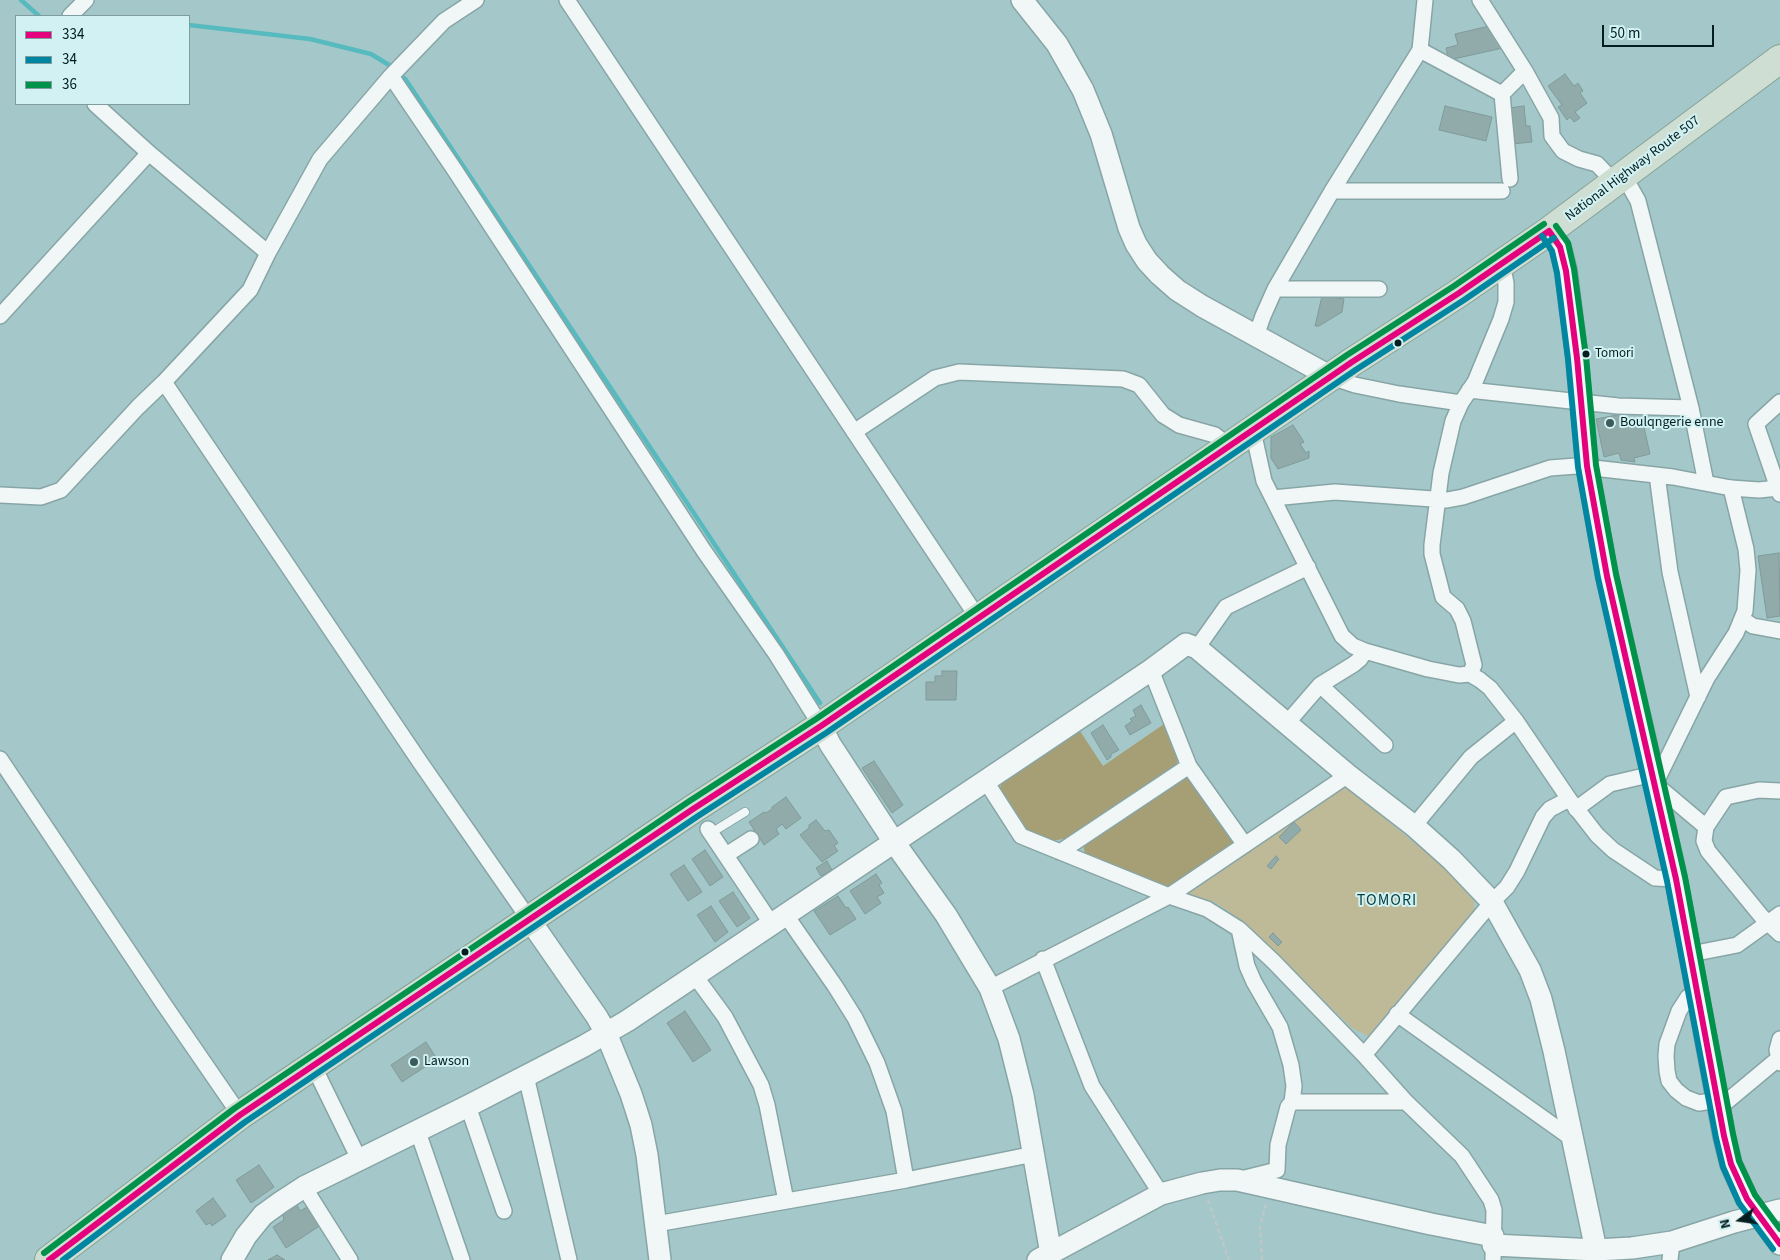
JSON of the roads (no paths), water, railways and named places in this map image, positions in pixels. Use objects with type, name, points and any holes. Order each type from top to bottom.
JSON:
[{"type":"highway","name":"National Highway Route 507","points":[[48,1260],[240,1115],[529,919],[821,726],[1331,377],[1549,232],[1780,60]]},
{"type":"street","points":[[71,15],[86,0]]},
{"type":"street","points":[[0,495],[41,497],[61,490],[138,406],[164,382],[250,290],[268,253],[320,159],[391,76],[444,21],[476,0]]},
{"type":"street","points":[[567,0],[978,618]]},
{"type":"street","points":[[1022,0],[1057,44],[1083,90],[1101,134],[1129,228],[1136,244],[1147,261],[1177,290],[1331,377],[1364,387],[1465,397],[1618,406],[1691,408]]},
{"type":"street","points":[[1256,336],[1275,289],[1332,191],[1420,50],[1425,0]]},
{"type":"street","points":[[1480,0],[1525,71],[1551,118],[1552,136],[1563,151],[1579,160],[1597,164],[1620,179],[1638,201],[1691,408],[1706,483]]},
{"type":"street","points":[[1420,50],[1502,94]]},
{"type":"street","points":[[1332,191],[1506,185],[1502,94],[1525,71]]},
{"type":"street","points":[[391,76],[698,542],[776,654],[821,726],[830,744],[894,842],[946,915],[990,988],[1009,1039],[1024,1095],[1034,1154],[1047,1258],[1161,1194],[1220,1180],[1237,1180],[1431,1224],[1493,1247],[1596,1250],[1632,1248],[1671,1251],[1758,1216],[1780,1210]]},
{"type":"street","points":[[95,105],[268,253]]},
{"type":"street","points":[[0,316],[149,153]]},
{"type":"street","points":[[1549,232],[1560,247],[1566,271],[1587,466],[1607,576],[1676,879],[1731,1164],[1747,1200],[1780,1244]]},
{"type":"street","points":[[1470,674],[1474,665],[1463,621],[1457,609],[1443,597],[1432,554],[1436,501],[1453,421],[1475,382],[1506,302],[1506,283],[1502,264]]},
{"type":"street","points":[[1275,289],[1379,289]]},
{"type":"street","points":[[854,432],[935,378],[959,372],[968,372],[1124,379],[1140,385],[1163,415],[1179,425],[1215,435],[1230,447]]},
{"type":"street","points":[[164,382],[420,762],[597,1017],[606,1033],[631,1094],[641,1125],[647,1155],[660,1260]]},
{"type":"street","points":[[1273,498],[1335,492],[1436,501],[1463,497],[1550,468],[1587,466],[1657,475],[1731,488],[1779,491],[1756,424],[1780,402]]},
{"type":"street","points":[[1253,431],[1261,471],[1342,636],[1353,646],[1366,651],[1428,669],[1459,675],[1470,674],[1490,688],[1516,721],[1573,804],[1597,835],[1613,850],[1655,878],[1676,879]]},
{"type":"street","points":[[1657,475],[1670,572],[1698,697]]},
{"type":"street","points":[[1654,779],[1707,678],[1736,632],[1745,611],[1748,570],[1746,548],[1731,488]]},
{"type":"street","points":[[1197,648],[1226,607],[1308,567]]},
{"type":"street","points":[[1742,619],[1753,626],[1780,631]]},
{"type":"street","points":[[232,1260],[246,1236],[263,1215],[304,1187],[418,1132],[606,1033],[695,976],[778,918],[1151,670],[1186,644],[1197,648],[1348,775],[1414,826],[1452,860],[1492,902],[1530,970],[1541,999],[1554,1050],[1596,1250]]},
{"type":"street","points":[[1286,723],[1320,685],[1354,664],[1366,651]]},
{"type":"street","points":[[1151,670],[1189,766],[1244,845]]},
{"type":"street","points":[[1320,685],[1385,745]]},
{"type":"street","points":[[1414,826],[1471,757],[1516,721]]},
{"type":"street","points":[[0,759],[240,1115]]},
{"type":"street","points":[[1060,852],[1189,766]]},
{"type":"street","points":[[990,988],[1043,959],[1169,896],[1348,775]]},
{"type":"street","points":[[1364,1055],[1492,902],[1507,887],[1543,817],[1550,810],[1573,804],[1610,784],[1654,779],[1706,827]]},
{"type":"street","points":[[985,780],[1021,836],[1169,896],[1208,909],[1239,929],[1274,962],[1364,1055],[1406,1102],[1462,1156],[1491,1200],[1494,1210],[1493,1247]]},
{"type":"street","points":[[1780,791],[1759,790],[1726,797],[1706,827],[1704,841],[1708,851],[1774,918],[1780,934]]},
{"type":"street","points":[[710,831],[726,855],[840,994],[855,1018],[876,1063],[894,1111],[906,1180]]},
{"type":"street","points":[[726,855],[751,839]]},
{"type":"street","points":[[1691,954],[1737,945],[1774,918]]},
{"type":"street","points":[[1237,1180],[1277,1170],[1278,1145],[1288,1107],[1292,1102],[1294,1086],[1286,1045],[1280,1027],[1247,966],[1239,929]]},
{"type":"street","points":[[1043,959],[1092,1086],[1161,1194]]},
{"type":"street","points":[[695,976],[725,1017],[761,1085],[767,1105],[786,1201]]},
{"type":"street","points":[[1698,995],[1688,998],[1678,1011],[1666,1056],[1666,1071],[1669,1081],[1686,1098],[1699,1103],[1718,1104],[1780,1060],[1777,1050],[1780,1039]]},
{"type":"street","points":[[1397,1014],[1572,1138]]},
{"type":"street","points":[[313,1065],[359,1159]]},
{"type":"street","points":[[526,1076],[569,1260]]},
{"type":"street","points":[[1292,1102],[1406,1102]]},
{"type":"street","points":[[468,1106],[504,1211]]},
{"type":"street","points":[[418,1132],[462,1260]]},
{"type":"street","points":[[656,1224],[906,1180],[1034,1154]]},
{"type":"street","points":[[304,1187],[350,1260]]},
{"type":"lane","points":[[710,831],[745,812]]},
{"type":"waterway","points":[[21,0],[38,15]]},
{"type":"waterway","points":[[190,25],[310,39],[371,54],[389,65],[406,80],[820,703]]},
{"type":"place","name":"Tomori","points":[[1586,354]]},
{"type":"place","name":"Boulqngerie enne","points":[[1610,423]]},
{"type":"place","name":"Lawson","points":[[414,1062]]},
{"type":"district","name":"TOMORI","points":[[1387,901]]}]
